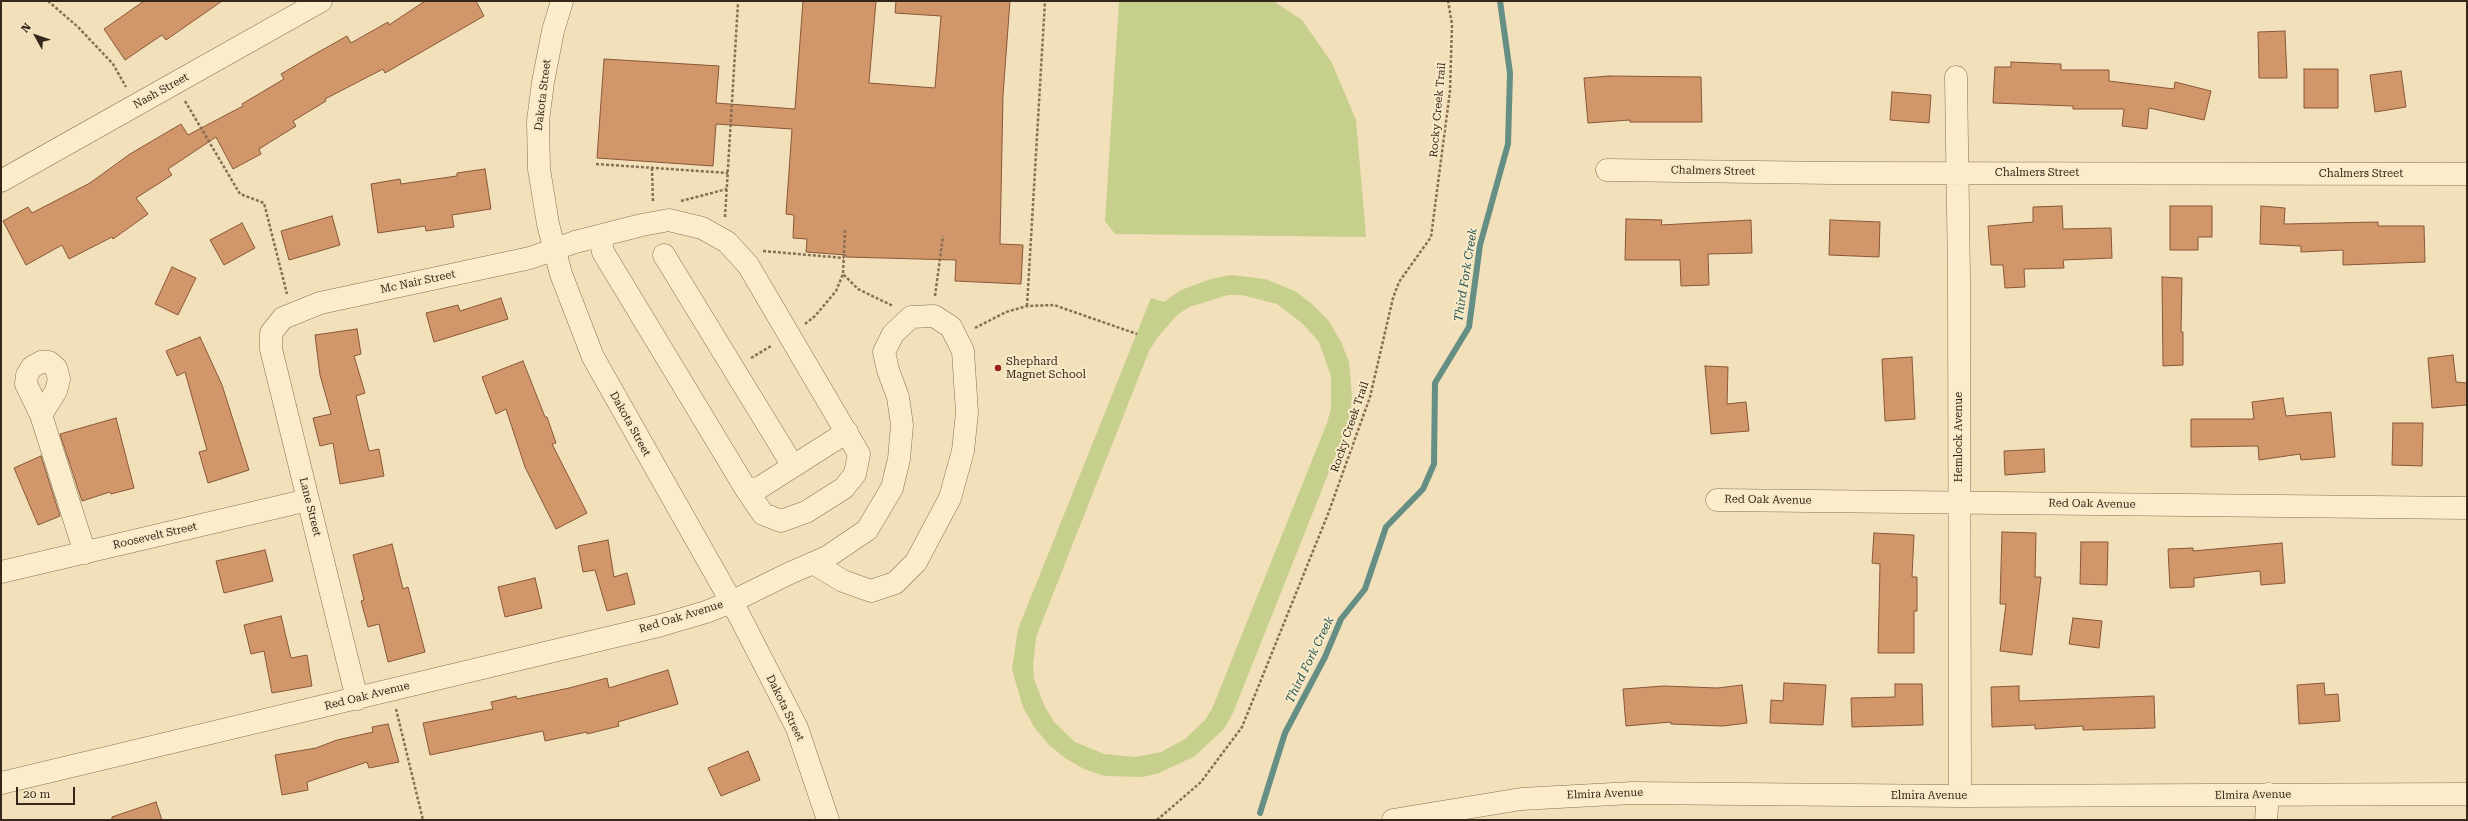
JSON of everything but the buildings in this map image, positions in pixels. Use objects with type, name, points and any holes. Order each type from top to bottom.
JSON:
[{"type":"street","name":"Nash Street","points":[[1,181],[322,1]]},
{"type":"street","name":"Dakota Street","points":[[562,1],[553,31],[538,121],[539,169],[554,250],[576,317],[593,358],[731,602],[797,728],[828,820]]},
{"type":"street","name":"Hemlock Avenue","points":[[1956,77],[1960,796]]},
{"type":"street","name":"Chalmers Street","points":[[1607,170],[1957,173],[2467,174]]},
{"type":"street","name":"Mc Nair Street","points":[[283,318],[320,303],[530,258],[575,242],[600,237],[642,225],[669,220],[702,228],[727,242],[748,265],[860,454],[855,474],[844,488],[806,512],[781,521],[763,514],[746,489],[603,252],[600,237]]},
{"type":"street","points":[[664,255],[793,466]]},
{"type":"street","name":"Red Oak Avenue","points":[[1,783],[658,626],[706,612],[731,602],[813,563],[827,557],[867,530],[892,488],[899,459],[902,425],[898,398],[888,370],[884,352],[893,334],[911,317],[934,316],[951,327],[963,351],[967,413],[962,451],[950,498],[916,562],[895,582],[871,591],[843,581],[813,563]]},
{"type":"street","name":"Lane Street","points":[[283,318],[271,333],[271,349],[357,699]]},
{"type":"street","points":[[41,415],[85,553]]},
{"type":"street","points":[[746,489],[759,488],[847,432]]},
{"type":"street","name":"Roosevelt Street","points":[[1,572],[308,500]]},
{"type":"street","name":"Red Oak Avenue","points":[[1717,500],[2467,508]]},
{"type":"street","name":"Elmira Avenue","points":[[1393,820],[1510,811],[1548,796],[1632,793],[1960,796],[2467,794]]},
{"type":"street","points":[[2266,820],[2268,794]]},
{"type":"path","points":[[48,1],[78,27],[112,64],[136,105]]},
{"type":"path","points":[[1027,306],[1045,1]]},
{"type":"path","name":"Rocky Creek Trail","points":[[1157,820],[1201,782],[1242,727],[1328,514],[1370,397],[1393,298],[1399,282],[1431,237],[1450,91],[1452,24],[1448,1]]},
{"type":"path","points":[[724,225],[738,3]]},
{"type":"path","points":[[174,83],[240,194],[264,203],[288,296]]},
{"type":"path","points":[[596,164],[728,173]]},
{"type":"path","points":[[652,168],[653,207]]},
{"type":"path","points":[[675,202],[727,189]]},
{"type":"path","points":[[845,230],[843,274],[858,289],[897,308]]},
{"type":"path","points":[[934,301],[943,236]]},
{"type":"path","points":[[760,251],[844,258]]},
{"type":"path","points":[[975,328],[1006,312],[1027,306],[1054,305],[1137,334]]},
{"type":"path","points":[[391,691],[423,820]]},
{"type":"green space","points":[[1119,1],[1273,1],[1302,20],[1332,63],[1356,120],[1366,237],[1115,234],[1105,221]]},
{"type":"green space","points":[[1231,275],[1265,279],[1295,291],[1312,304],[1329,321],[1341,342],[1349,362],[1352,397],[1350,419],[1233,713],[1224,729],[1195,756],[1159,773],[1143,777],[1105,776],[1084,769],[1065,758],[1049,745],[1034,727],[1023,707],[1012,670],[1018,629],[1151,298],[1164,302],[1181,290],[1211,279]],"holes":[[[1228,295],[1242,295],[1277,304],[1303,324],[1319,342],[1331,376],[1331,408],[1327,423],[1212,709],[1205,720],[1185,739],[1161,752],[1136,757],[1104,754],[1075,742],[1054,722],[1045,707],[1034,679],[1033,666],[1036,637],[1149,351],[1157,338],[1177,315],[1189,307]]]},
{"type":"waterway","name":"Third Fork Creek","points":[[1260,813],[1285,733],[1325,657],[1341,619],[1365,589],[1386,527],[1423,489],[1434,464],[1435,383],[1469,327],[1480,245],[1508,144],[1510,73],[1500,1]]},
{"type":"place","name":"Shephard Magnet School","points":[[998,368]]}]
